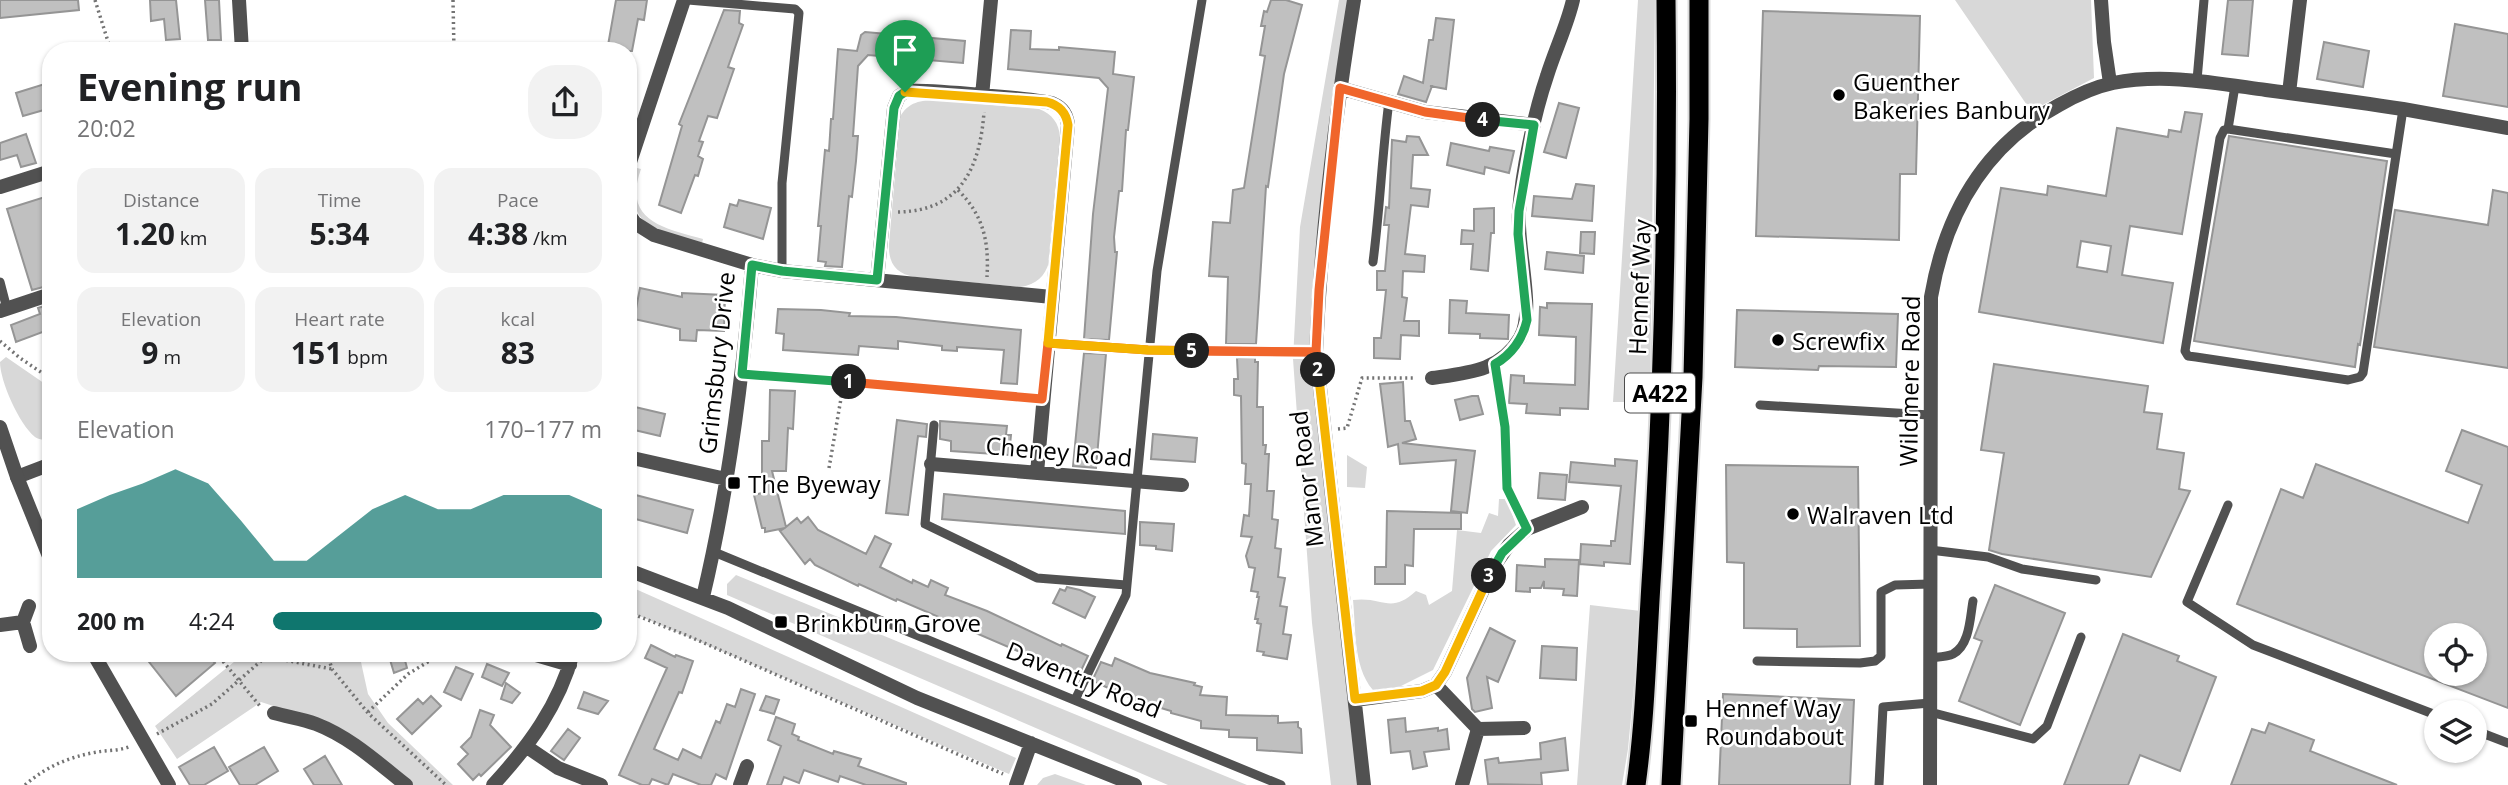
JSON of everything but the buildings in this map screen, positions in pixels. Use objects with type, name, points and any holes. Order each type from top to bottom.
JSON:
[{"type":"highway","name":"Hennef Way","points":[[1636,785],[1656,505],[1667,166],[1666,0]]},
{"type":"highway","name":"A422","points":[[1671,785],[1693,377],[1699,0]]},
{"type":"street","points":[[239,0],[241,42]]},
{"type":"street","points":[[637,142],[686,0]]},
{"type":"street","points":[[984,96],[992,0]]},
{"type":"street","name":"Manor Road","points":[[1354,0],[1340,88],[1319,290],[1316,352],[1364,785]]},
{"type":"street","points":[[1433,378],[1476,372],[1495,364],[1502,360],[1525,330],[1527,320],[1518,234],[1519,211],[1534,125],[1546,78],[1573,0]]},
{"type":"street","points":[[2101,0],[2110,83]]},
{"type":"street","points":[[2289,93],[2300,0]]},
{"type":"street","name":"Wildmere Road","points":[[1930,785],[1931,297],[1942,245],[1954,215],[1985,166],[2027,125],[2068,100],[2110,83],[2168,78],[2403,109],[2508,128]]},
{"type":"street","points":[[1340,88],[1447,116],[1534,125]]},
{"type":"street","points":[[877,280],[894,108],[899,96],[911,90],[1047,102],[1062,109],[1067,116],[1068,125],[1037,472]]},
{"type":"street","points":[[0,187],[42,174]]},
{"type":"street","name":"Grimsbury Drive","points":[[637,224],[654,236],[752,265],[742,374],[714,552],[703,597]]},
{"type":"street","points":[[752,265],[782,271],[1052,297]]},
{"type":"street","points":[[4,310],[42,297]]},
{"type":"street","points":[[0,427],[42,539]]},
{"type":"street","points":[[637,459],[726,479]]},
{"type":"street","name":"Cheney Road","points":[[932,464],[1182,485]]},
{"type":"street","points":[[17,477],[42,467]]},
{"type":"street","points":[[1355,699],[1422,691],[1436,685],[1445,672],[1502,553],[1527,529],[1582,507]]},
{"type":"street","points":[[637,573],[703,597],[917,698],[1135,785]]},
{"type":"street","points":[[29,606],[23,622],[30,646]]},
{"type":"street","points":[[0,625],[23,622]]},
{"type":"street","points":[[98,662],[169,785]]},
{"type":"street","points":[[493,785],[527,747],[555,702],[571,662]]},
{"type":"street","points":[[1436,685],[1478,729],[1524,728]]},
{"type":"street","points":[[274,713],[313,722],[335,732],[354,743],[406,785]]},
{"type":"street","points":[[1462,785],[1478,729]]},
{"type":"street","points":[[1017,783],[1031,743]]},
{"type":"street","points":[[527,747],[558,768],[601,785]]},
{"type":"street","points":[[740,785],[747,766]]},
{"type":"lane","points":[[686,0],[795,9],[799,13],[782,183],[782,271]]},
{"type":"lane","points":[[1075,700],[1124,600],[1157,271],[1202,0]]},
{"type":"lane","points":[[2197,80],[2204,0]]},
{"type":"lane","points":[[2228,129],[2235,86]]},
{"type":"lane","points":[[1373,262],[1380,205],[1381,155],[1389,101]]},
{"type":"lane","points":[[2396,154],[2224,130],[2220,138],[2185,343],[2185,351],[2189,356],[2348,380],[2360,377],[2363,373],[2403,109]]},
{"type":"lane","points":[[0,282],[4,310]]},
{"type":"lane","points":[[1048,343],[1148,350],[1316,352]]},
{"type":"lane","points":[[1760,405],[1930,415]]},
{"type":"lane","points":[[934,425],[925,524],[1037,578],[1126,585]]},
{"type":"lane","points":[[2228,505],[2187,602],[2253,645],[2424,710]]},
{"type":"lane","points":[[1930,550],[1989,557],[2022,569],[2096,580]]},
{"type":"lane","name":"Daventry Road","points":[[714,552],[1269,783],[1281,785]]},
{"type":"lane","points":[[1757,661],[1875,661],[1881,656],[1881,592],[1895,585],[1930,584]]},
{"type":"lane","points":[[1930,658],[1953,654],[1962,644],[1968,632],[1973,601]]},
{"type":"lane","points":[[1878,785],[1883,707],[1930,707],[2033,739],[2047,726],[2081,637]]},
{"type":"lane","points":[[2487,735],[2508,743]]},
{"type":"path","points":[[94,0],[108,42]]},
{"type":"path","points":[[453,0],[454,42]]},
{"type":"path","points":[[884,212],[929,208],[958,190],[972,168],[977,153],[984,96]]},
{"type":"path","points":[[958,190],[974,208],[985,230],[988,251],[986,291]]},
{"type":"path","points":[[0,341],[42,373]]},
{"type":"path","points":[[1495,364],[1505,427],[1507,488],[1527,529]]},
{"type":"path","points":[[742,374],[1042,399]]},
{"type":"path","points":[[1324,432],[1347,428],[1362,378],[1433,378]]},
{"type":"path","points":[[829,468],[844,382]]},
{"type":"path","points":[[637,616],[1017,783]]},
{"type":"path","points":[[223,662],[256,702],[274,713]]},
{"type":"path","points":[[296,662],[332,668]]},
{"type":"path","points":[[330,662],[368,713],[446,785]]},
{"type":"path","points":[[368,713],[408,674],[428,662]]},
{"type":"shaded area","points":[[1339,0],[1350,0],[1312,359],[1358,785],[1331,785],[1312,623],[1293,359],[1300,227]]},
{"type":"shaded area","points":[[1638,0],[1655,0],[1650,402],[1613,402]]},
{"type":"shaded area","points":[[1955,0],[2091,0],[2094,78],[2031,111]]},
{"type":"shaded area","points":[[937,100],[1039,109],[1051,116],[1056,123],[1060,137],[1049,262],[1045,272],[1035,282],[1021,287],[915,277],[894,266],[889,244],[900,117],[907,108],[916,103]]},
{"type":"shaded area","points":[[637,168],[641,169],[637,186]]},
{"type":"shaded area","points":[[637,200],[650,219],[674,231],[703,239],[702,243],[656,228],[639,214]]},
{"type":"shaded area","points":[[6,357],[42,382],[42,439],[29,431],[17,413],[7,391],[0,362]]},
{"type":"shaded area","points":[[1347,455],[1367,467],[1365,488],[1347,487]]},
{"type":"shaded area","points":[[1499,499],[1507,499],[1516,525],[1491,551],[1433,670],[1395,689],[1377,694],[1369,685],[1360,663],[1353,600],[1393,603],[1416,591],[1426,595],[1429,605],[1452,591],[1457,530],[1481,533],[1489,513],[1498,516]]},
{"type":"shaded area","points":[[736,575],[1247,785],[1168,785],[727,595],[727,584]]},
{"type":"shaded area","points":[[637,590],[1016,758],[1009,774],[637,615]]},
{"type":"shaded area","points":[[1590,605],[1641,611],[1622,785],[1577,785]]},
{"type":"shaded area","points":[[234,662],[361,662],[368,694],[388,723],[453,785],[413,785],[403,774],[336,726],[261,702],[177,759],[155,726]]},
{"type":"shaded area","points":[[1055,774],[1086,785],[1037,785],[1043,778]]},
{"type":"place","name":"Guenther Bakeries Banbury","points":[[1839,95]]},
{"type":"place","name":"Screwfix","points":[[1778,340]]},
{"type":"place","name":"The Byeway","points":[[734,483]]},
{"type":"place","name":"Walraven Ltd","points":[[1793,514]]},
{"type":"place","name":"Brinkburn Grove","points":[[781,622]]},
{"type":"place","name":"Hennef Way Roundabout","points":[[1691,721]]},
{"type":"route","points":[[905,92],[899,96],[894,108],[877,280],[782,271],[752,265],[742,374],[1042,399],[1048,343],[1148,350],[1232,351],[1316,352],[1355,699],[1422,691],[1436,685],[1445,672],[1494,566],[1502,553],[1527,529],[1507,488],[1505,427],[1495,364],[1510,353],[1525,330],[1527,320],[1518,234],[1521,194],[1534,125],[1425,112],[1340,88],[1319,290],[1316,352],[1232,351],[1148,350],[1048,343],[1068,125],[1067,116],[1062,109],[1047,102],[911,90],[905,92]]}]
